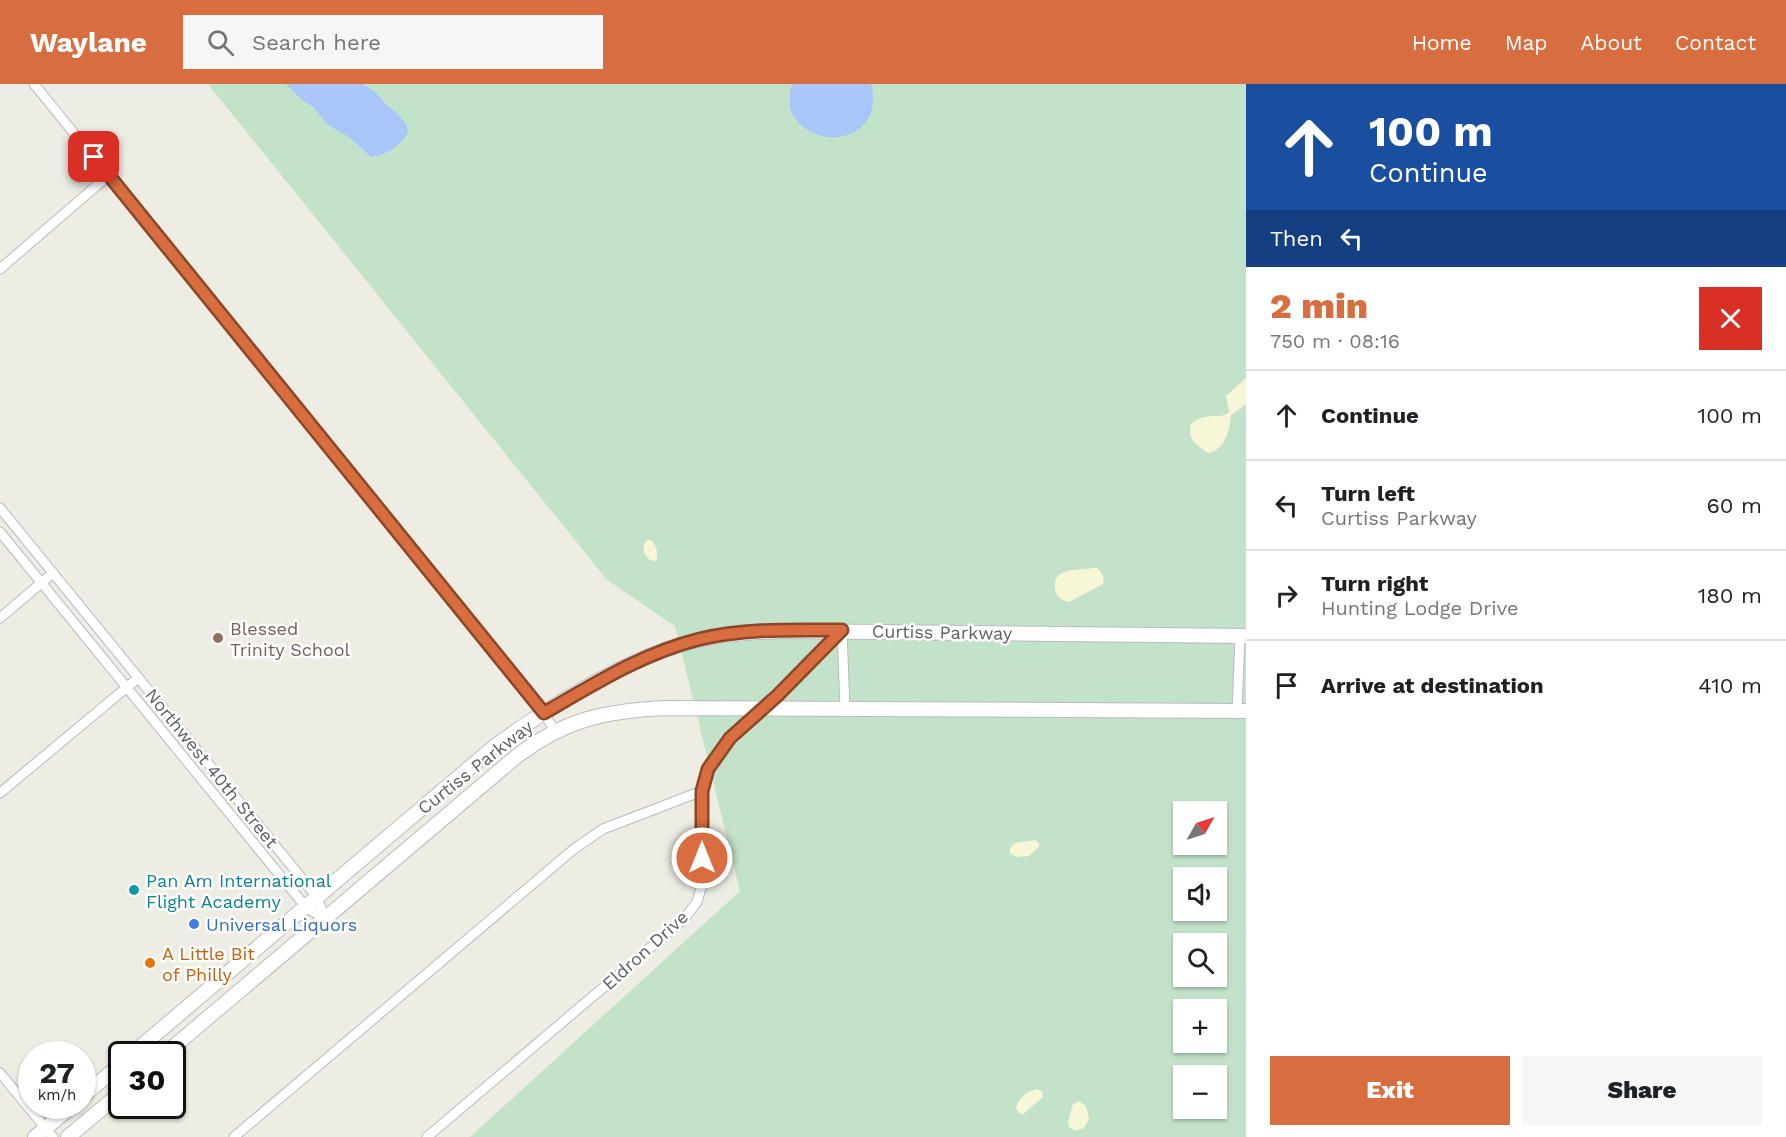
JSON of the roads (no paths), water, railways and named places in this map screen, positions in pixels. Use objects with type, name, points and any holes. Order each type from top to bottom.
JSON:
[{"type":"main road","name":"Curtiss Parkway","points":[[147,1041],[494,747],[544,713],[601,679],[639,660],[699,639],[742,633],[842,630],[1243,636]]},
{"type":"main road","name":"Curtiss Parkway","points":[[180,1041],[517,756],[555,731],[601,714],[664,708],[1242,711]]},
{"type":"main road","points":[[96,1085],[108,1075]]},
{"type":"main road","points":[[68,1137],[108,1104]]},
{"type":"main road","points":[[44,1134],[59,1119]]},
{"type":"street","points":[[34,84],[544,713],[555,731]]},
{"type":"street","points":[[0,269],[109,175]]},
{"type":"street","name":"Northwest 40th Street","points":[[0,508],[138,678],[325,919]]},
{"type":"street","name":"Northwest 40th Street","points":[[0,532],[127,687],[325,919]]},
{"type":"street","points":[[0,618],[54,573]]},
{"type":"street","points":[[842,630],[845,709]]},
{"type":"street","name":"Eldron Drive","points":[[427,1137],[684,919],[697,902],[703,880],[702,791],[708,769],[730,738],[764,708],[842,630]]},
{"type":"street","points":[[1242,711],[1243,636]]},
{"type":"street","points":[[0,793],[138,678]]},
{"type":"street","points":[[234,1137],[574,849],[603,829],[702,791]]},
{"type":"street","points":[[0,1073],[44,1134]]},
{"type":"water","points":[[286,84],[363,84],[396,112],[406,124],[408,132],[393,149],[371,157],[349,137],[328,125],[313,107]]},
{"type":"water","points":[[792,84],[871,84],[873,104],[868,119],[858,130],[844,136],[829,137],[814,134],[801,125],[791,111],[789,101]]},
{"type":"place","name":"Blessed Trinity School","points":[[218,638]]},
{"type":"place","name":"Pan Am International Flight Academy","points":[[134,890]]},
{"type":"place","name":"Universal Liquors","points":[[194,924]]},
{"type":"place","name":"A Little Bit of Philly","points":[[150,963]]}]
